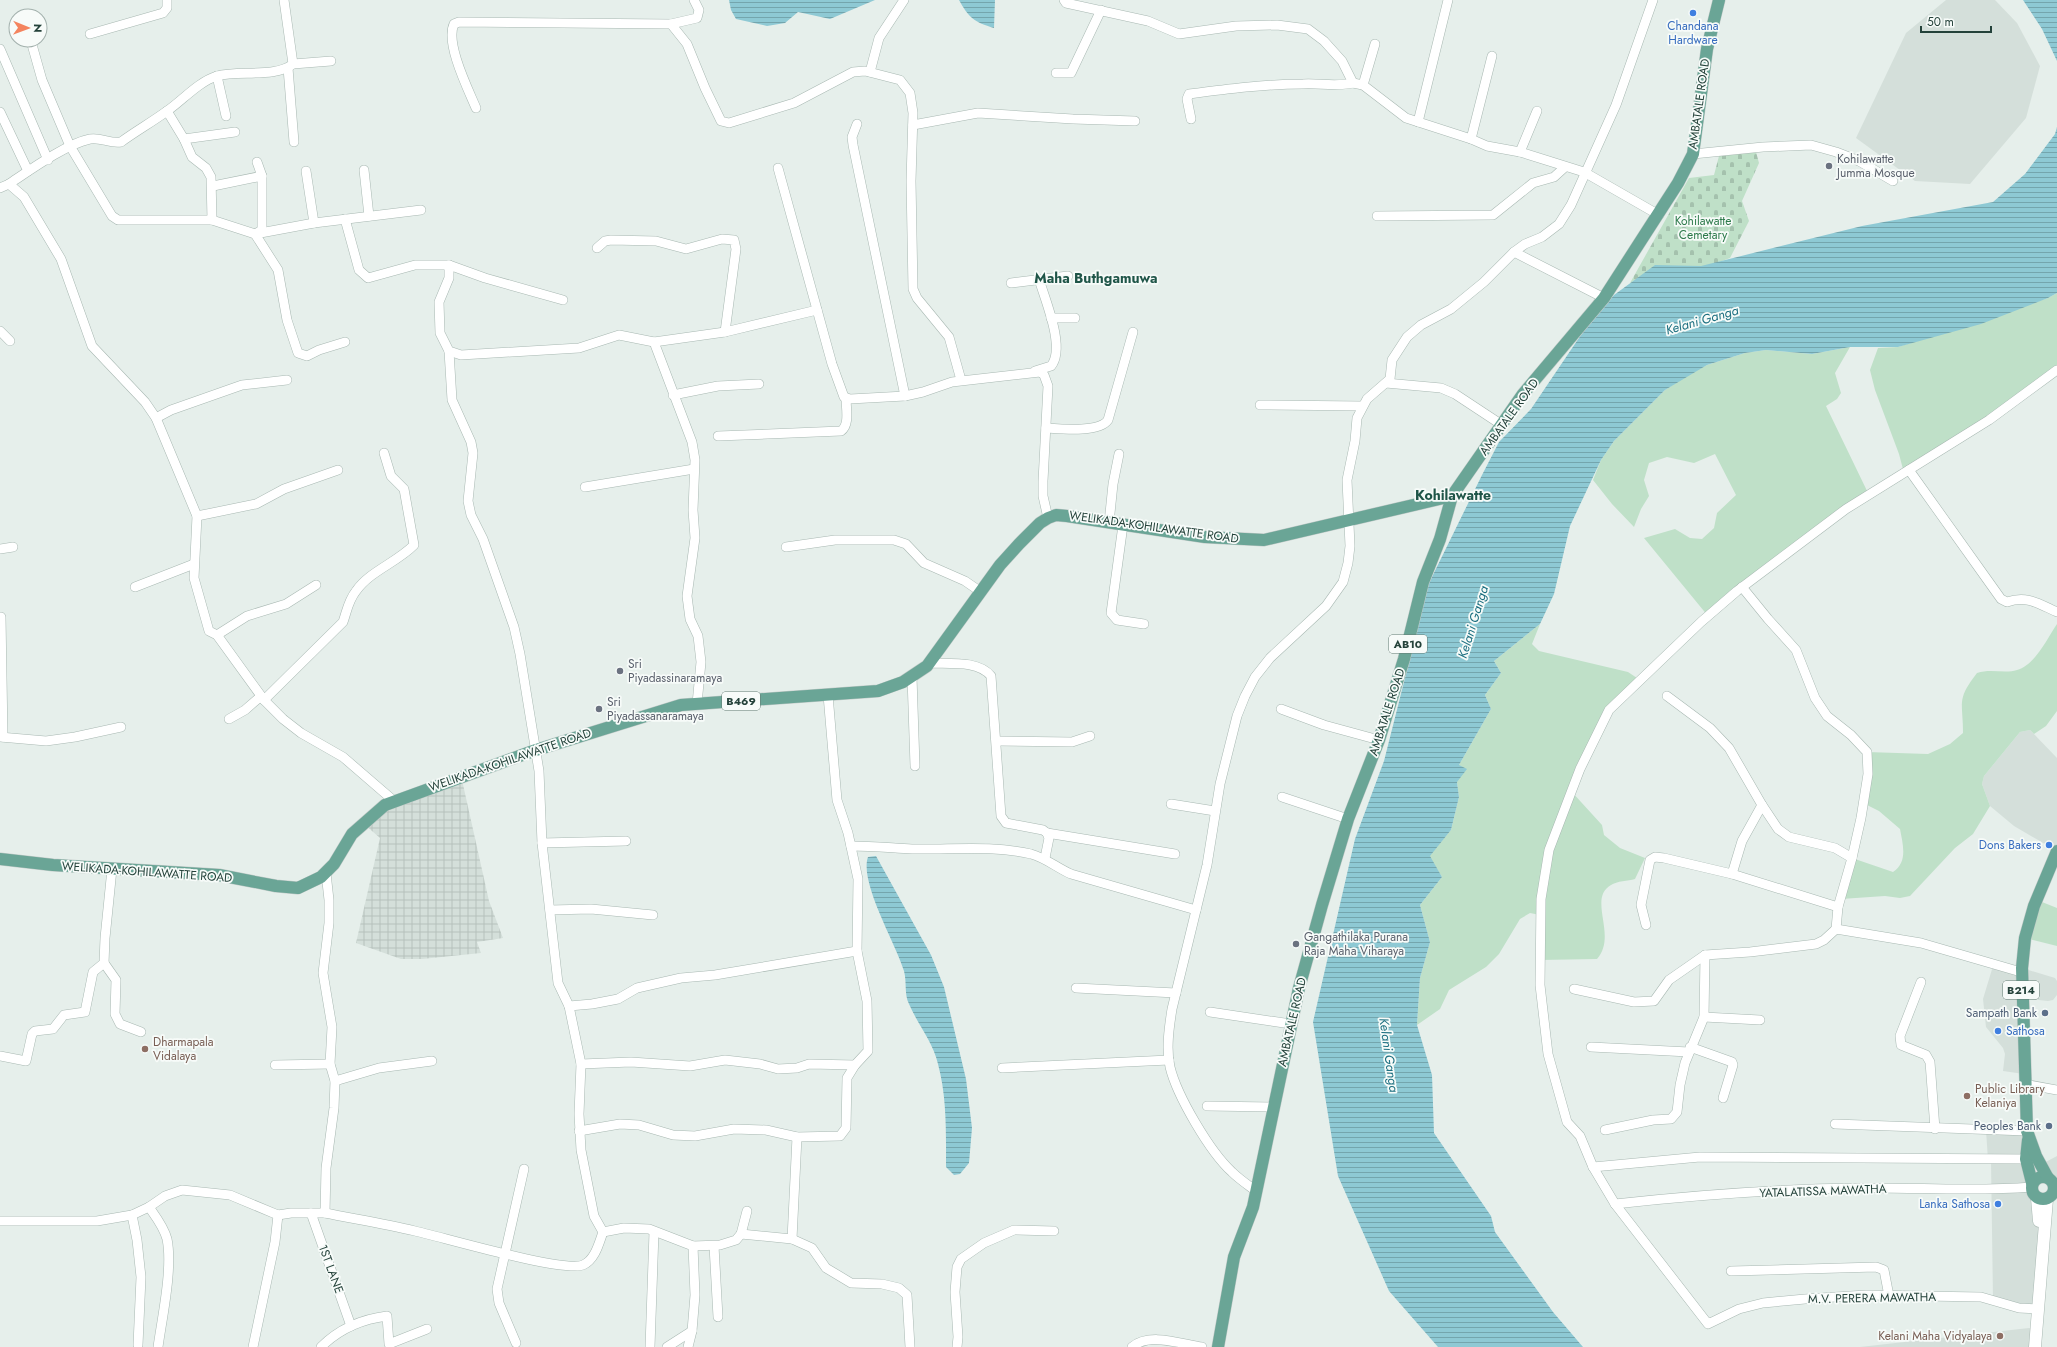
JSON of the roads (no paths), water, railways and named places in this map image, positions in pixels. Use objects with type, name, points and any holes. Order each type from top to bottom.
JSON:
[{"type":"main road","name":"AMBATALE ROAD","points":[[1218,1347],[1234,1257],[1253,1207],[1291,1024],[1322,906],[1348,819],[1379,740],[1404,659],[1423,582],[1440,539],[1452,496],[1523,394],[1604,298],[1659,215],[1693,154],[1707,48],[1719,0]]},
{"type":"main road","name":"WELIKADA-KOHILAWATTE ROAD","points":[[0,859],[53,865],[219,875],[290,888],[305,886],[316,881],[326,873],[352,834],[378,809],[394,801],[536,750],[669,708],[697,704],[878,691],[912,677],[930,663],[980,592],[1019,544],[1040,523],[1048,518],[1061,515],[1205,536],[1264,540],[1452,496]]},
{"type":"main road","name":"B214","points":[[2032,1185],[2026,1159],[2028,1133],[2024,1084],[2021,972],[2025,938],[2034,906],[2057,851]]},
{"type":"main road","name":"B214","points":[[2028,1133],[2050,1189]]},
{"type":"main road","points":[[2039,1177],[2050,1189],[2034,1195],[2032,1185],[2039,1177]]},
{"type":"street","points":[[90,34],[163,13],[167,8],[167,0]]},
{"type":"street","points":[[284,0],[290,66],[294,142]]},
{"type":"street","points":[[476,108],[455,53],[451,29],[454,24],[459,22],[498,22],[671,24],[697,18],[699,10],[694,0]]},
{"type":"street","points":[[870,72],[879,38],[904,0]]},
{"type":"street","points":[[1064,0],[1066,3],[1148,20],[1179,34],[1236,26],[1270,25],[1308,29],[1324,41],[1342,61],[1353,83]]},
{"type":"street","points":[[1418,122],[1448,0]]},
{"type":"street","points":[[1256,1191],[1232,1172],[1218,1156],[1185,1104],[1177,1087],[1169,1060],[1168,1032],[1207,865],[1222,776],[1244,696],[1255,677],[1270,658],[1326,606],[1343,582],[1348,563],[1350,546],[1346,493],[1348,468],[1353,454],[1358,418],[1362,406],[1367,399],[1390,379],[1392,360],[1407,337],[1421,325],[1452,309],[1484,282],[1514,252],[1525,244],[1542,237],[1559,224],[1571,205],[1584,172],[1616,105],[1653,0]]},
{"type":"street","points":[[1056,73],[1071,73],[1101,10]]},
{"type":"street","points":[[671,24],[687,44],[705,88],[721,121],[729,123],[794,103],[853,72],[870,72],[900,80],[905,84],[910,93],[913,125],[911,181],[913,290],[917,298],[948,337],[961,380]]},
{"type":"street","points":[[1363,85],[1375,44]]},
{"type":"street","points":[[33,48],[42,80],[70,146],[112,216],[118,220],[212,220],[255,234],[314,223],[421,210]]},
{"type":"street","points":[[0,49],[48,160]]},
{"type":"street","points":[[1471,139],[1492,56]]},
{"type":"street","points":[[0,188],[9,184],[70,146],[90,139],[100,139],[114,143],[121,142],[217,76],[331,61]]},
{"type":"street","points":[[217,76],[226,116]]},
{"type":"street","points":[[1191,119],[1187,99],[1189,94],[1240,87],[1304,84],[1341,86],[1353,83],[1363,85],[1406,118],[1433,128],[1471,139],[1487,146],[1520,152],[1565,168],[1584,172],[1659,215]]},
{"type":"street","points":[[167,111],[184,138],[192,157],[206,168],[211,177],[213,186],[212,220]]},
{"type":"street","points":[[1520,152],[1537,111]]},
{"type":"street","points":[[0,112],[28,172]]},
{"type":"street","points":[[913,125],[978,113],[1135,121]]},
{"type":"street","points":[[857,124],[852,137],[852,145],[905,396]]},
{"type":"street","points":[[184,138],[235,132]]},
{"type":"street","points":[[1693,154],[1763,147],[1811,145],[1836,152],[1859,161],[1892,181]]},
{"type":"street","points":[[255,234],[262,230],[262,176],[257,162]]},
{"type":"street","points":[[718,436],[841,431],[846,424],[846,398],[840,391],[778,168]]},
{"type":"street","points":[[1377,216],[1492,215],[1533,183],[1554,177],[1565,168]]},
{"type":"street","points":[[364,170],[369,216]]},
{"type":"street","points":[[306,171],[310,212],[314,223]]},
{"type":"street","points":[[213,186],[262,176]]},
{"type":"street","points":[[9,184],[24,197],[61,259],[92,346],[145,402],[156,418],[196,516],[194,578],[209,631],[217,635],[263,698],[301,733],[343,758],[394,801]]},
{"type":"street","points":[[345,219],[359,270],[368,278],[415,265],[449,265],[485,278],[563,300]]},
{"type":"street","points":[[255,234],[278,270],[287,320],[298,353],[307,356],[319,350],[345,342]]},
{"type":"street","points":[[597,248],[605,241],[611,240],[656,241],[686,249],[722,239],[734,240],[736,249],[725,332]]},
{"type":"street","points":[[1514,252],[1604,298]]},
{"type":"street","points":[[449,265],[449,278],[439,302],[440,333],[448,351],[452,400],[471,442],[473,453],[468,501],[471,515],[483,540],[514,627],[520,654],[539,771],[542,843],[558,983],[569,1006],[581,1064],[581,1150],[594,1216],[603,1232]]},
{"type":"street","points":[[1011,283],[1068,276]]},
{"type":"street","points":[[846,398],[905,396],[961,380],[1034,372],[1051,366],[1056,354],[1056,338],[1039,279]]},
{"type":"street","points":[[448,351],[461,355],[579,348],[619,335],[654,342],[725,332],[817,310]]},
{"type":"street","points":[[1051,318],[1075,318]]},
{"type":"street","points":[[0,331],[10,341]]},
{"type":"street","points":[[1046,428],[1096,428],[1105,424],[1108,420],[1133,332]]},
{"type":"street","points":[[654,342],[692,442],[695,460],[693,510],[695,538],[687,596],[690,619],[698,636],[701,662],[697,704]]},
{"type":"street","points":[[1615,1204],[1593,1167],[1580,1136],[1567,1122],[1548,1054],[1540,960],[1541,899],[1549,850],[1580,769],[1609,710],[1701,622],[1742,587],[1846,509],[1989,420],[2057,370]]},
{"type":"street","points":[[1034,372],[1044,375],[1048,386],[1044,496],[1048,518]]},
{"type":"street","points":[[156,418],[171,410],[242,385],[287,380]]},
{"type":"street","points":[[1386,383],[1445,389],[1502,425]]},
{"type":"street","points":[[673,395],[718,386],[759,384]]},
{"type":"street","points":[[1260,405],[1362,406]]},
{"type":"street","points":[[229,719],[263,698],[343,622],[346,607],[355,591],[366,580],[404,555],[414,545],[404,489],[391,476],[384,453]]},
{"type":"street","points":[[1109,523],[1112,484],[1119,454]]},
{"type":"street","points":[[585,487],[694,469]]},
{"type":"street","points":[[196,516],[256,504],[284,489],[338,470]]},
{"type":"street","points":[[1909,470],[2001,599],[2007,602],[2018,598],[2030,600],[2057,612]]},
{"type":"street","points":[[1123,525],[1111,613],[1117,620],[1144,624]]},
{"type":"street","points":[[786,547],[835,540],[894,540],[906,544],[924,563],[965,581],[980,592]]},
{"type":"street","points":[[0,549],[13,547]]},
{"type":"street","points":[[135,587],[194,564]]},
{"type":"street","points":[[217,635],[247,616],[286,604],[316,584]]},
{"type":"street","points":[[1574,989],[1634,1002],[1654,1001],[1669,980],[1706,955],[1750,952],[1816,944],[1824,940],[1836,929],[1838,907],[1852,858],[1861,818],[1868,774],[1867,752],[1851,735],[1827,716],[1815,698],[1796,650],[1742,587]]},
{"type":"street","points":[[0,617],[1,737],[46,741],[75,737],[121,727]]},
{"type":"street","points":[[930,663],[978,666],[986,670],[991,676],[993,682],[1000,808],[1002,820],[1006,823],[1043,830],[1047,833],[1175,854]]},
{"type":"street","points":[[912,677],[915,766]]},
{"type":"street","points":[[580,1131],[620,1124],[639,1125],[673,1135],[696,1136],[734,1129],[766,1130],[796,1137],[840,1136],[844,1133],[846,1128],[847,1078],[854,1065],[868,1051],[867,1001],[857,951],[858,879],[851,846],[837,800],[828,695]]},
{"type":"street","points":[[1668,696],[1710,728],[1729,748],[1762,805],[1778,829],[1789,837],[1835,848],[1852,858]]},
{"type":"street","points":[[1281,709],[1324,725],[1379,740]]},
{"type":"street","points":[[997,741],[1072,742],[1090,736]]},
{"type":"street","points":[[1282,797],[1348,819]]},
{"type":"street","points":[[1171,804],[1215,812]]},
{"type":"street","points":[[1732,874],[1742,841],[1762,805]]},
{"type":"street","points":[[1045,858],[1048,838],[1047,833]]},
{"type":"street","points":[[542,843],[626,841]]},
{"type":"street","points":[[851,846],[885,846],[912,849],[992,849],[1030,854],[1045,858],[1058,868],[1071,874],[1196,910]]},
{"type":"street","points":[[1646,925],[1641,905],[1650,860],[1655,857],[1732,874],[1838,907]]},
{"type":"street","points":[[112,869],[104,962],[116,980],[115,1014],[120,1024],[141,1032]]},
{"type":"street","points":[[325,1213],[326,1168],[334,1108],[334,1081],[330,1064],[332,1027],[323,973],[330,924],[326,873]]},
{"type":"street","points":[[550,910],[590,909],[653,915]]},
{"type":"street","points":[[1836,929],[1921,943],[2021,972]]},
{"type":"street","points":[[569,1006],[618,999],[637,988],[681,978],[715,975],[857,951]]},
{"type":"street","points":[[1605,1130],[1653,1120],[1671,1119],[1677,1112],[1680,1085],[1689,1049],[1704,1017],[1706,955]]},
{"type":"street","points":[[0,1056],[26,1061],[32,1034],[35,1031],[53,1029],[64,1015],[85,1012],[93,972],[104,962]]},
{"type":"street","points":[[1921,982],[1900,1036],[1900,1042],[1901,1045],[1926,1056],[1930,1062],[1935,1129]]},
{"type":"street","points":[[1076,988],[1176,993]]},
{"type":"street","points":[[1210,1012],[1291,1024]]},
{"type":"street","points":[[1704,1017],[1760,1020]]},
{"type":"street","points":[[1591,1047],[1689,1049],[1732,1062],[1734,1065],[1723,1098]]},
{"type":"street","points":[[581,1064],[631,1062],[690,1066],[725,1060],[760,1064],[778,1069],[796,1068],[809,1064],[854,1065]]},
{"type":"street","points":[[1002,1068],[1169,1060]]},
{"type":"street","points":[[334,1081],[379,1068],[432,1061]]},
{"type":"street","points":[[275,1065],[330,1064]]},
{"type":"street","points":[[2024,1084],[2057,1090]]},
{"type":"street","points":[[1207,1106],[1274,1107]]},
{"type":"street","points":[[1835,1124],[2028,1133]]},
{"type":"street","points":[[792,1239],[796,1137]]},
{"type":"street","points":[[1593,1167],[1700,1157],[2026,1159]]},
{"type":"street","points":[[516,1343],[499,1303],[497,1289],[524,1169]]},
{"type":"street","name":"YATALATISSA MAWATHA","points":[[1615,1204],[1671,1197],[1858,1188],[1990,1191],[2032,1185]]},
{"type":"street","points":[[2035,1347],[2042,1250],[2050,1189]]},
{"type":"street","points":[[0,1221],[97,1221],[132,1215],[149,1207],[165,1196],[182,1190],[230,1195],[278,1215],[325,1213],[415,1231],[505,1253],[567,1266],[583,1265],[592,1259],[603,1232]]},
{"type":"street","name":"M.V. PERERA MAWATHA","points":[[1615,1204],[1708,1324],[1739,1309],[1763,1303],[1805,1299],[1889,1296],[1981,1297],[2020,1308],[2038,1309]]},
{"type":"street","points":[[149,1207],[162,1224],[167,1240],[168,1258],[165,1300],[158,1347]]},
{"type":"street","points":[[603,1232],[624,1228],[649,1229],[693,1246],[714,1246],[732,1242],[741,1234],[747,1211]]},
{"type":"street","name":"1ST LANE","points":[[311,1213],[351,1326]]},
{"type":"street","points":[[132,1215],[137,1240],[141,1278],[138,1345]]},
{"type":"street","points":[[253,1347],[275,1242],[278,1215]]},
{"type":"street","points":[[957,1347],[958,1337],[955,1292],[957,1267],[961,1259],[984,1244],[1014,1230],[1054,1230]]},
{"type":"street","points":[[650,1347],[654,1232]]},
{"type":"street","points":[[741,1234],[792,1239],[812,1248],[826,1268],[851,1283],[882,1284],[899,1288],[907,1295],[910,1347]]},
{"type":"street","points":[[688,1347],[692,1331],[695,1295],[693,1246]]},
{"type":"street","points":[[714,1246],[718,1317]]},
{"type":"street","points":[[1731,1271],[1809,1267],[1876,1266],[1884,1270],[1889,1296]]},
{"type":"street","points":[[321,1347],[337,1334],[351,1326],[374,1318],[387,1316],[389,1344],[427,1328]]},
{"type":"street","points":[[667,1347],[692,1331]]},
{"type":"street","points":[[1132,1347],[1144,1341],[1154,1339],[1202,1347]]},
{"type":"water","points":[[729,0],[875,0],[830,19],[798,12],[785,23],[767,26],[736,19],[731,10]]},
{"type":"water","points":[[959,0],[995,0],[994,28],[982,24],[969,15]]},
{"type":"water","points":[[2023,0],[2057,0],[2057,61],[2042,29]]},
{"type":"water","name":"Kelani Ganga","points":[[2057,127],[2057,293],[2048,298],[1981,324],[1898,347],[1850,347],[1812,354],[1766,350],[1745,353],[1707,365],[1665,390],[1614,441],[1601,460],[1570,526],[1554,594],[1540,624],[1494,661],[1501,673],[1485,695],[1491,709],[1459,765],[1467,769],[1457,782],[1459,797],[1451,830],[1430,856],[1442,877],[1420,905],[1430,942],[1420,978],[1417,1025],[1432,1075],[1434,1133],[1491,1216],[1495,1232],[1553,1312],[1583,1347],[1438,1347],[1389,1291],[1338,1176],[1313,1022],[1355,839],[1384,761],[1429,583],[1482,475],[1499,442],[1531,409],[1587,326],[1614,295],[1655,265],[1701,266],[1862,226],[1993,202],[2025,174],[2055,134]]},
{"type":"water","points":[[876,856],[931,955],[944,987],[966,1079],[972,1128],[969,1163],[960,1174],[954,1175],[946,1167],[946,1128],[943,1090],[936,1056],[907,1000],[904,971],[873,897],[869,882],[867,868],[868,857]]},
{"type":"place","name":"Chandana Hardware","points":[[1693,13]]},
{"type":"place","name":"Kohilawatte Jumma Mosque","points":[[1829,166]]},
{"type":"place","name":"Sri Piyadassinaramaya","points":[[620,671]]},
{"type":"place","name":"Sri Piyadassanaramaya","points":[[599,709]]},
{"type":"place","name":"Dons Bakers","points":[[2049,845]]},
{"type":"place","name":"Gangathilaka Purana Raja Maha Viharaya","points":[[1296,944]]},
{"type":"place","name":"Sampath Bank","points":[[2045,1013]]},
{"type":"place","name":"Sathosa","points":[[1998,1031]]},
{"type":"place","name":"Dharmapala Vidalaya","points":[[145,1049]]},
{"type":"place","name":"Public Library Kelaniya","points":[[1967,1096]]},
{"type":"place","name":"Peoples Bank","points":[[2049,1126]]},
{"type":"place","name":"Lanka Sathosa","points":[[1998,1204]]},
{"type":"place","name":"Kelani Maha Vidyalaya","points":[[2000,1336]]},
{"type":"district","name":"Maha Buthgamuwa","points":[[1096,278]]},
{"type":"district","name":"Kohilawatte","points":[[1453,495]]},
{"type":"park label","name":"Kohilawatte Cemetary","points":[[1703,228]]}]
